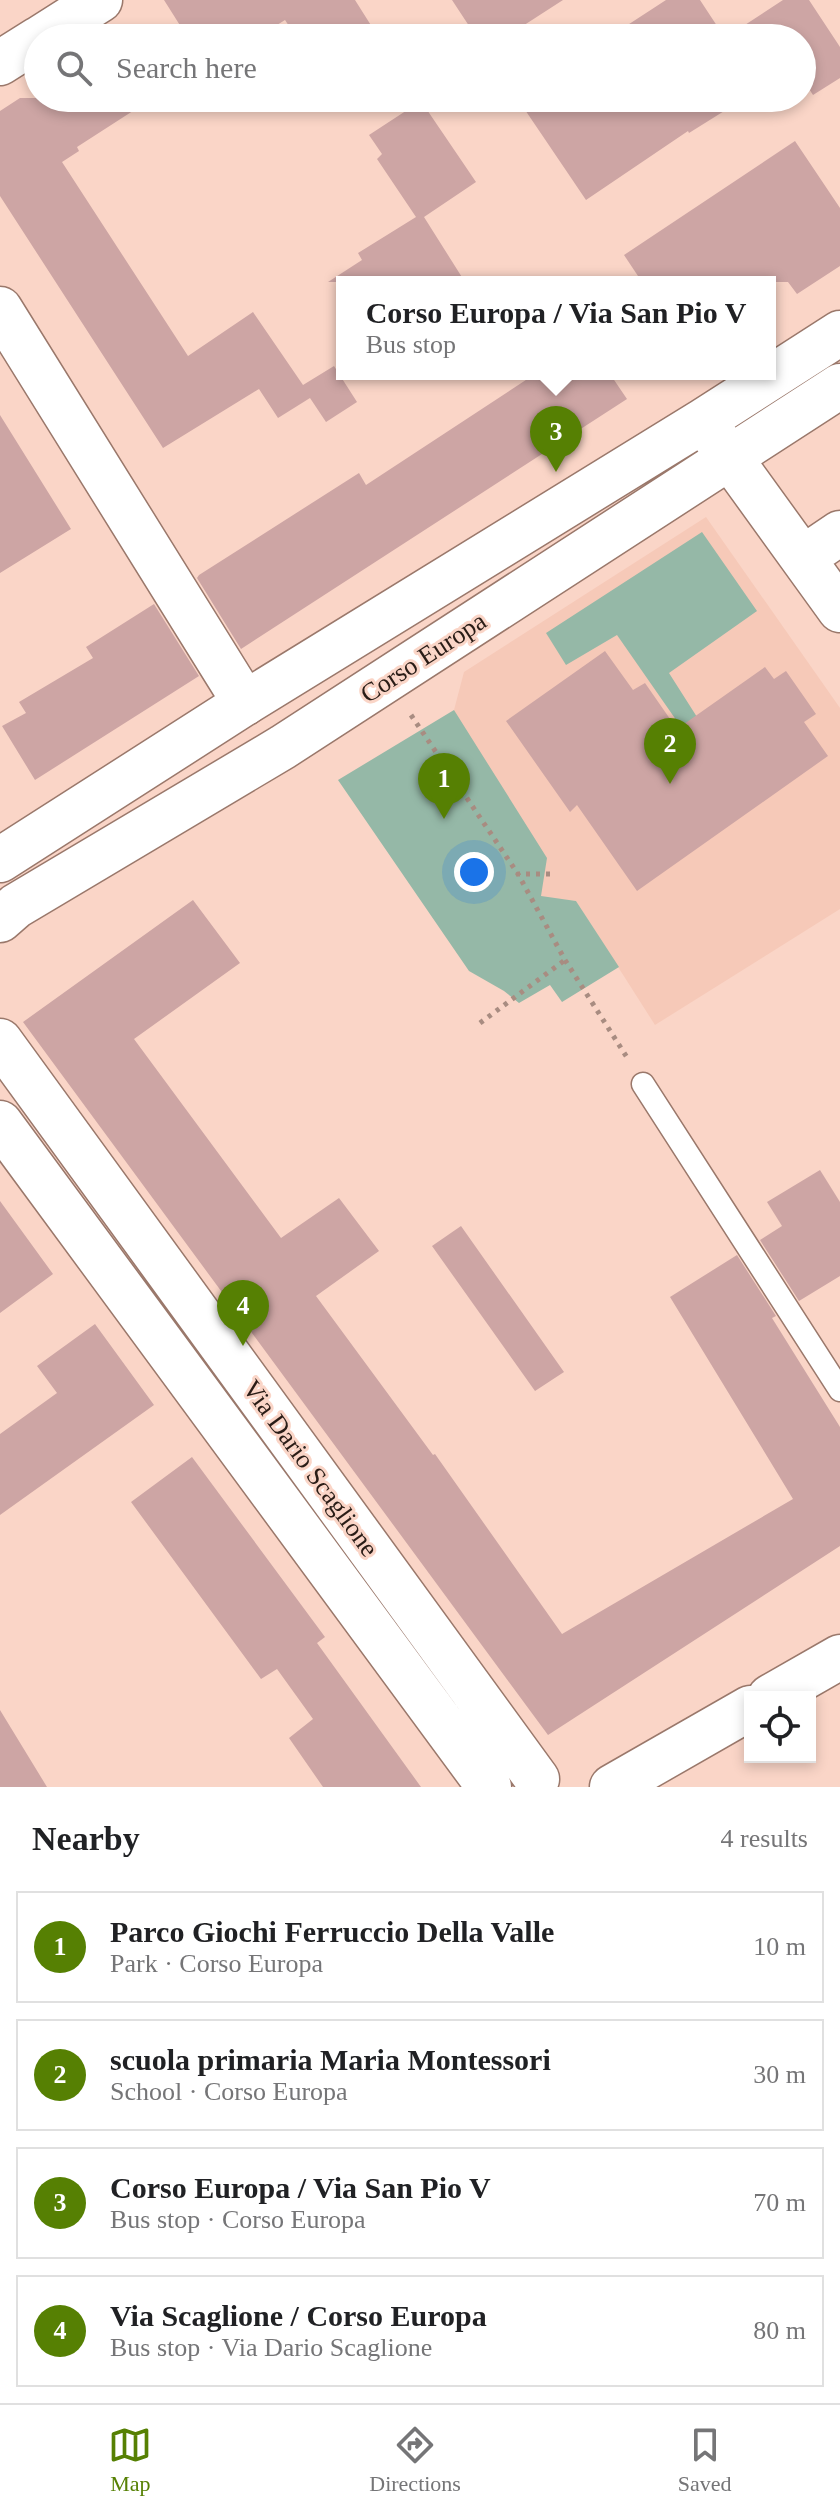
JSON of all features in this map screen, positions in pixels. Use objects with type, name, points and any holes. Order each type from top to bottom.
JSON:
[{"type":"street","points":[[62,24],[100,0]]},
{"type":"street","points":[[0,63],[24,48]]},
{"type":"street","points":[[0,309],[245,703]]},
{"type":"street","name":"Corso Europa","points":[[776,374],[840,333]]},
{"type":"street","name":"Corso Europa","points":[[0,860],[245,703],[767,380]]},
{"type":"street","name":"Corso Europa","points":[[0,920],[16,906],[283,747],[840,386]]},
{"type":"street","points":[[703,421],[840,610]]},
{"type":"street","points":[[803,558],[840,533]]},
{"type":"street","name":"Via Dario Scaglione","points":[[0,1041],[536,1784]]},
{"type":"street","name":"Via Dario Scaglione","points":[[0,1123],[489,1787]]},
{"type":"street","points":[[780,1691],[840,1657]]},
{"type":"street","points":[[612,1787],[744,1711]]},
{"type":"lane","points":[[643,1084],[840,1390]]},
{"type":"path","points":[[388,680],[518,874],[565,960],[643,1084]]},
{"type":"path","points":[[518,874],[550,874]]},
{"type":"path","points":[[480,1023],[565,960]]},
{"type":"shaded area","points":[[706,517],[840,708],[840,909],[655,1025],[576,901],[541,897],[454,710],[464,672]]},
{"type":"green space","points":[[702,532],[757,611],[669,673],[697,717],[681,727],[617,635],[566,665],[546,633]]},
{"type":"green space","points":[[454,710],[547,858],[541,896],[576,901],[619,967],[562,1002],[550,985],[519,1003],[469,971],[338,780]]},
{"type":"building","points":[[164,0],[355,0],[370,24],[288,24],[285,20],[279,24],[179,24]]},
{"type":"building","points":[[452,0],[563,0],[526,24],[468,24]]},
{"type":"building","points":[[666,0],[700,0],[716,24],[629,24]]},
{"type":"building","points":[[783,0],[809,0],[840,47],[840,78],[816,93],[816,24],[746,24]]},
{"type":"building","points":[[24,98],[24,112],[131,112],[77,147],[79,151],[62,162],[188,356],[253,312],[303,385],[334,366],[336,380],[343,380],[357,402],[326,422],[310,398],[278,418],[259,389],[163,448],[0,196],[0,111]]},
{"type":"building","points":[[404,112],[428,112],[476,182],[424,217],[461,276],[337,276],[362,260],[358,253],[416,217],[377,159],[382,154],[369,135]]},
{"type":"building","points":[[526,112],[723,112],[688,131],[586,200]]},
{"type":"building","points":[[795,141],[840,208],[840,266],[797,294],[788,282],[776,282],[776,276],[638,276],[624,255]]},
{"type":"building","points":[[526,380],[614,380],[627,399],[241,649],[197,578],[199,575],[359,473],[366,485]]},
{"type":"building","points":[[0,415],[71,529],[0,573]]},
{"type":"building","points":[[154,604],[199,676],[35,780],[2,726],[26,713],[19,702],[93,658],[86,647]]},
{"type":"building","points":[[605,651],[633,690],[645,683],[677,729],[765,667],[774,679],[786,671],[816,714],[804,722],[828,756],[637,891],[577,805],[570,812],[506,721]]},
{"type":"building","points":[[193,900],[240,963],[134,1039],[281,1238],[339,1198],[379,1251],[316,1296],[435,1454],[562,1634],[793,1499],[670,1297],[737,1255],[840,1427],[840,1546],[548,1735],[23,1022]]},
{"type":"building","points":[[820,1170],[840,1202],[840,1276],[799,1301],[760,1240],[782,1226],[767,1202]]},
{"type":"building","points":[[0,1201],[53,1274],[0,1313]]},
{"type":"building","points":[[461,1226],[564,1372],[535,1391],[432,1246]]},
{"type":"building","points":[[95,1324],[154,1405],[0,1515],[0,1434],[57,1393],[37,1366]]},
{"type":"building","points":[[192,1457],[325,1637],[317,1643],[421,1787],[323,1787],[289,1738],[313,1719],[277,1669],[261,1679],[131,1502]]},
{"type":"building","points":[[0,1710],[47,1787],[0,1787]]},
{"type":"place","name":"Corso Europa / Via San Pio V","points":[[556,472]]},
{"type":"place","name":"scuola primaria Maria Montessori","points":[[670,784]]},
{"type":"place","name":"Parco Giochi Ferruccio Della Valle","points":[[444,819]]},
{"type":"place","name":"Via Scaglione / Corso Europa","points":[[243,1346]]}]
